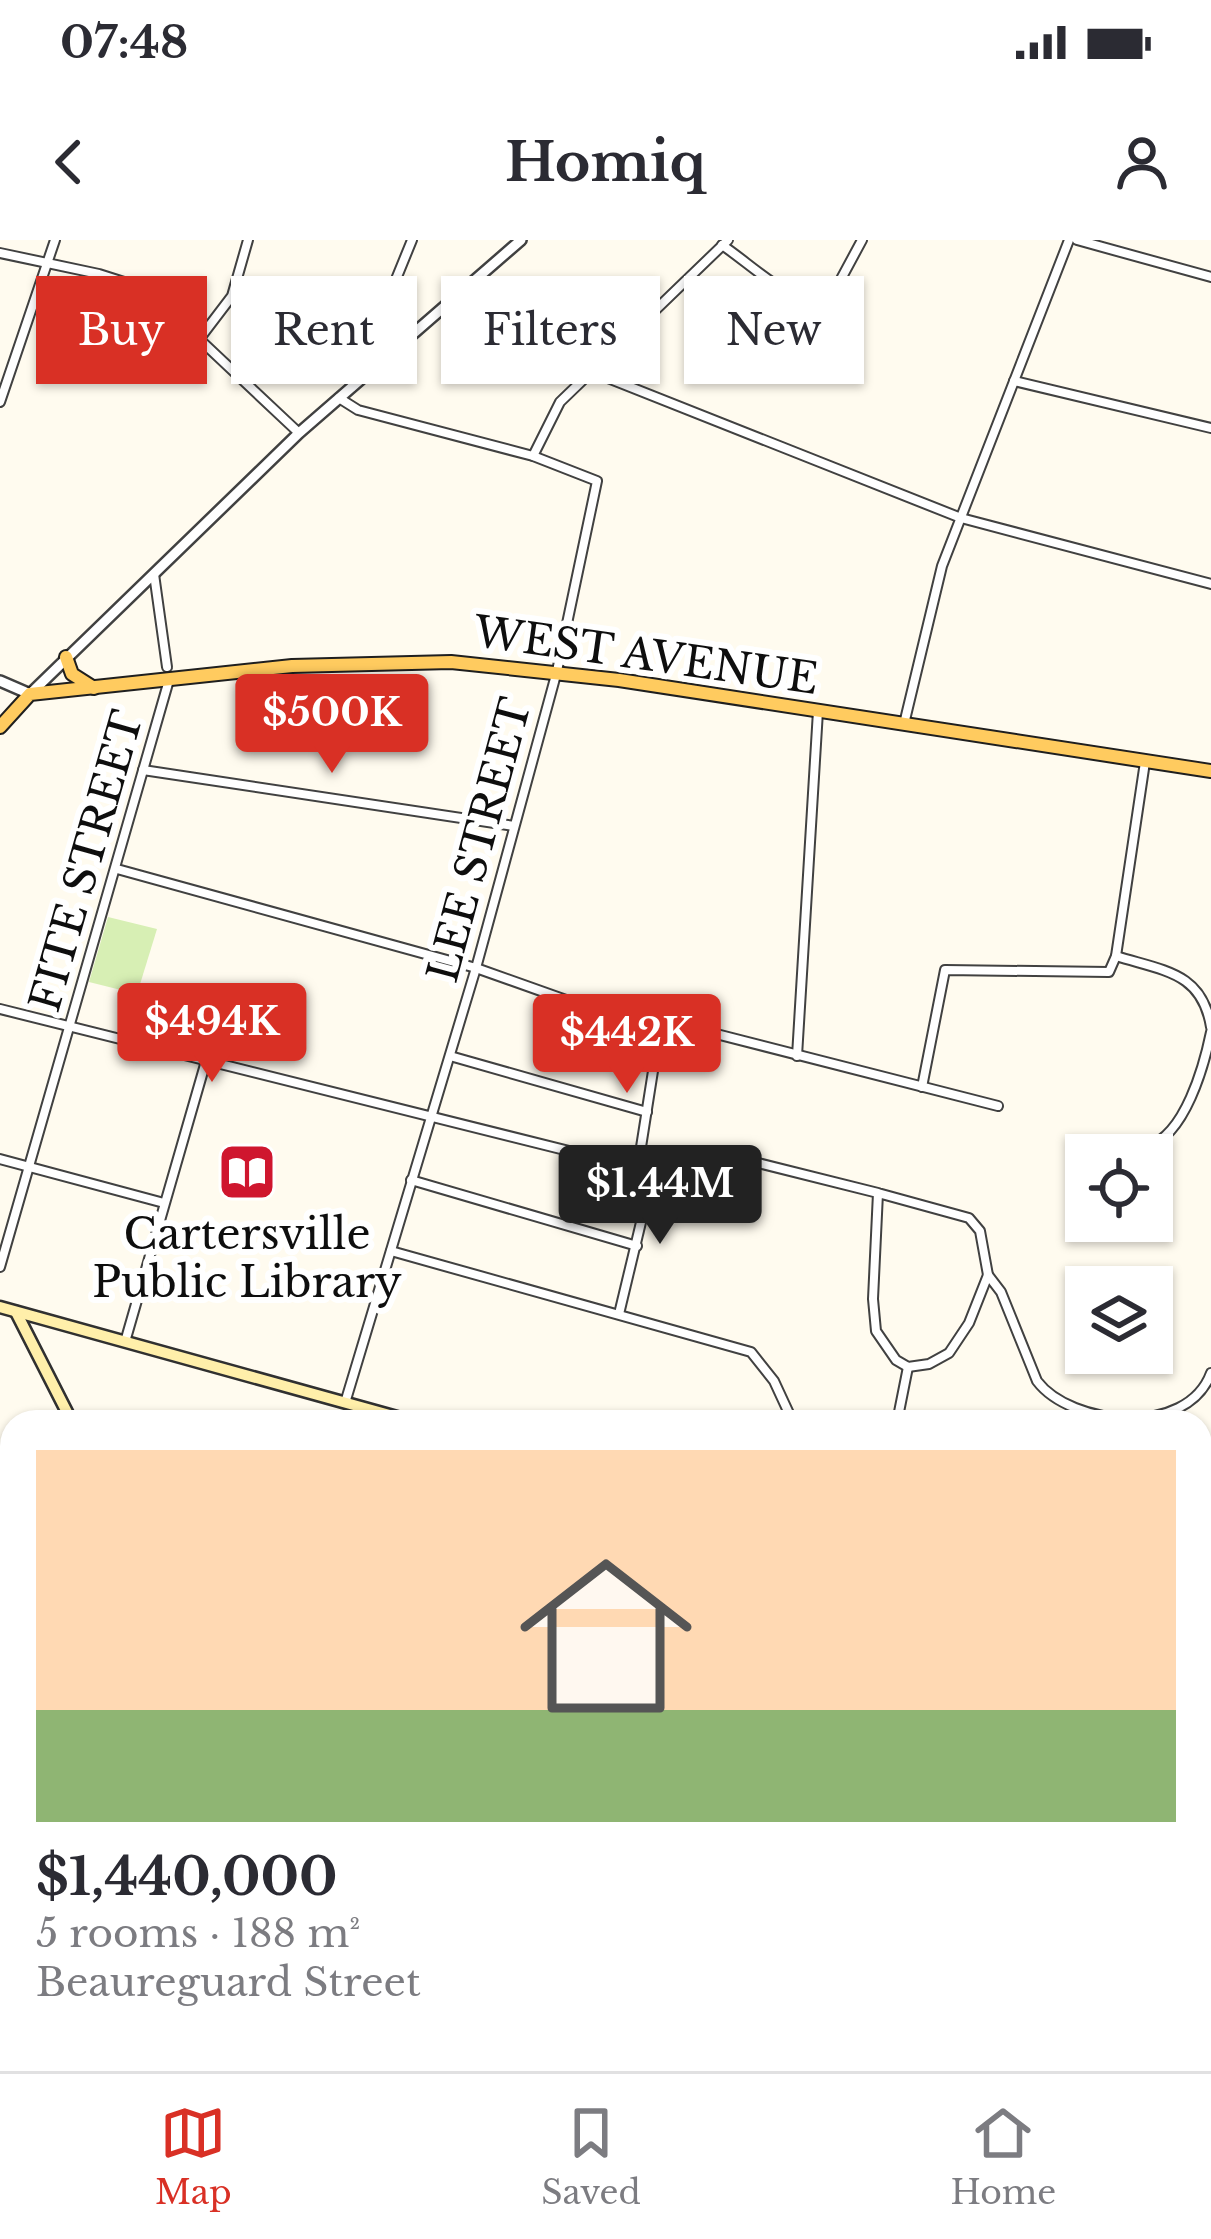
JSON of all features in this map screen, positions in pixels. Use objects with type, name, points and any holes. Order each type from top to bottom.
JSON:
[{"type":"main road","points":[[66,658],[72,674],[95,688]]},
{"type":"main road","name":"WEST AVENUE","points":[[30,694],[95,688],[168,673],[411,660],[556,671],[1211,771]]},
{"type":"main road","points":[[0,728],[30,694]]},
{"type":"main road","points":[[0,1307],[371,1410]]},
{"type":"main road","points":[[16,1312],[66,1410]]},
{"type":"main road","points":[[32,1344],[36,1329],[45,1320]]},
{"type":"street","points":[[0,402],[55,240]]},
{"type":"street","points":[[207,328],[234,290],[248,240]]},
{"type":"street","points":[[352,387],[412,240]]},
{"type":"street","points":[[30,694],[299,434],[521,240]]},
{"type":"street","points":[[660,304],[725,243],[812,304],[827,305],[862,240]]},
{"type":"street","points":[[904,724],[935,587],[1073,240],[1211,277]]},
{"type":"street","points":[[0,254],[101,276]]},
{"type":"street","points":[[207,345],[299,434]]},
{"type":"street","points":[[1014,381],[1211,428]]},
{"type":"street","points":[[532,456],[560,402],[577,384]]},
{"type":"street","points":[[625,384],[962,518],[1211,584]]},
{"type":"street","name":"LEE STREET","points":[[339,398],[358,410],[532,456],[597,481],[556,671],[476,968],[345,1403]]},
{"type":"street","name":"FITE STREET","points":[[0,1267],[117,869],[168,673],[154,574]]},
{"type":"street","name":"WEST AVENUE","points":[[0,681],[30,694]]},
{"type":"street","points":[[796,1056],[818,711]]},
{"type":"street","points":[[922,1087],[945,970],[1109,972],[1116,956],[1145,762]]},
{"type":"street","points":[[143,770],[514,826]]},
{"type":"street","points":[[117,869],[476,968],[659,1033],[681,1025],[998,1106]]},
{"type":"street","points":[[1116,956],[1192,984],[1204,997],[1211,1030],[1202,1073],[1167,1134]]},
{"type":"street","points":[[0,1010],[638,1166],[758,1163],[969,1218],[980,1231],[988,1276],[1001,1292],[1037,1381],[1066,1405],[1087,1410]]},
{"type":"street","points":[[638,1166],[659,1033]]},
{"type":"street","points":[[450,1056],[647,1112]]},
{"type":"street","points":[[125,1343],[206,1060]]},
{"type":"street","points":[[0,1159],[164,1203]]},
{"type":"street","points":[[619,1314],[654,1168]]},
{"type":"street","points":[[411,1180],[638,1246]]},
{"type":"street","points":[[878,1193],[876,1331],[896,1360],[908,1367],[929,1364],[949,1352],[969,1323],[988,1276]]},
{"type":"street","points":[[391,1251],[752,1352],[774,1381],[787,1410]]},
{"type":"street","points":[[899,1410],[908,1367]]},
{"type":"street","points":[[1179,1410],[1194,1399],[1211,1373]]},
{"type":"green space","points":[[108,917],[157,929],[137,994],[89,982]]},
{"type":"place","name":"Cartersville Public Library","points":[[247,1172]]}]
